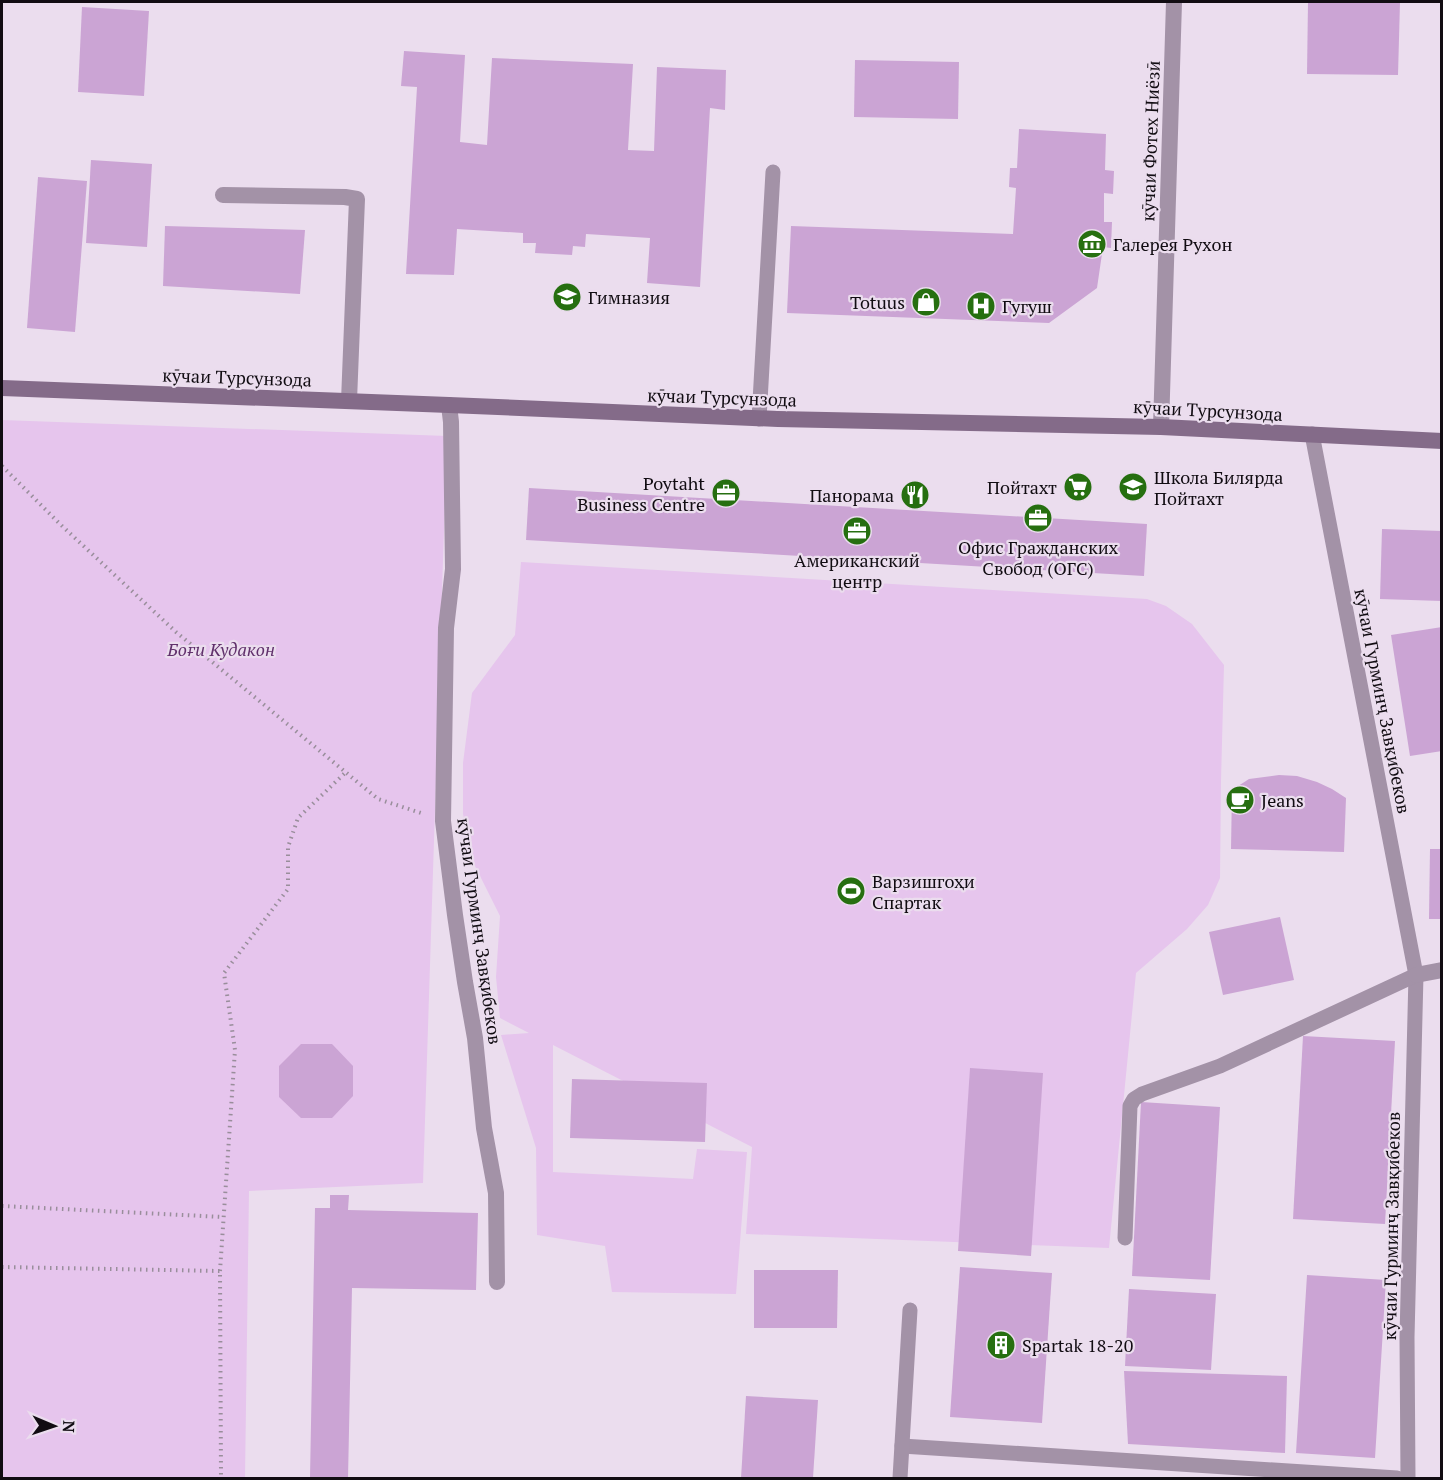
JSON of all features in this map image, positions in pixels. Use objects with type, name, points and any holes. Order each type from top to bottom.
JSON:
[{"type":"main road","name":"кӯчаи Турсунзода","points":[[2,388],[759,419],[1161,427],[1442,441]]},
{"type":"street","name":"кӯчаи Фотех Ниёзӣ","points":[[1161,427],[1174,2]]},
{"type":"street","points":[[223,195],[357,199],[349,401]]},
{"type":"street","name":"кӯчаи Гурминҷ Завқибеков","points":[[449,405],[453,569],[446,628],[443,820],[454,915],[476,1038],[484,1128],[496,1193],[497,1282]]},
{"type":"street","points":[[1416,975],[1442,970]]},
{"type":"lane","points":[[759,419],[773,172]]},
{"type":"lane","name":"кӯчаи Гурминҷ Завқибеков","points":[[1312,434],[1416,975],[1407,1337],[1408,1479]]},
{"type":"lane","points":[[1125,1238],[1130,1106],[1134,1099],[1142,1094],[1220,1066],[1416,975]]},
{"type":"lane","points":[[900,1479],[910,1310]]},
{"type":"lane","points":[[902,1446],[1397,1479]]},
{"type":"path","points":[[2,466],[61,525],[176,632],[378,799],[443,820]]},
{"type":"path","points":[[221,1479],[220,1271],[235,1050],[224,973],[288,889],[288,847],[298,818],[346,772]]},
{"type":"path","points":[[2,1206],[223,1217]]},
{"type":"path","points":[[2,1267],[220,1271]]},
{"type":"green space","name":"Боғи Кудакон","points":[[2,420],[447,436],[423,1183],[249,1191],[245,1478],[2,1478]]},
{"type":"green space","name":"Варзишгоҳи Спартак","points":[[521,562],[1147,599],[1166,606],[1192,624],[1224,665],[1220,878],[1208,905],[1187,929],[1136,973],[1109,1248],[746,1234],[752,1147],[553,1045],[553,1172],[693,1179],[697,1149],[747,1152],[736,1294],[612,1292],[605,1246],[537,1235],[536,1148],[501,1035],[529,1033],[500,1018],[496,977],[500,916],[474,864],[463,814],[463,763],[472,693],[515,635]]},
{"type":"building","points":[[1308,2],[1400,2],[1398,75],[1307,74]]},
{"type":"building","points":[[82,7],[149,11],[144,96],[78,92]]},
{"type":"building","points":[[404,51],[465,55],[460,142],[487,145],[492,58],[633,64],[628,150],[654,151],[657,67],[726,70],[725,110],[710,108],[700,287],[647,283],[650,238],[586,234],[585,247],[573,246],[572,255],[535,253],[536,243],[523,243],[523,233],[457,229],[454,275],[406,274],[417,87],[401,86]]},
{"type":"building","points":[[855,60],[959,62],[958,119],[854,117]]},
{"type":"building","points":[[1019,129],[1106,134],[1105,170],[1114,171],[1113,194],[1104,193],[1104,222],[1112,222],[1111,248],[1103,247],[1097,288],[1049,323],[787,313],[791,226],[1013,234],[1016,188],[1009,187],[1010,168],[1017,168]]},
{"type":"building","points":[[91,160],[152,164],[147,247],[86,243]]},
{"type":"building","points":[[38,177],[87,181],[75,332],[27,328]]},
{"type":"building","points":[[165,226],[305,230],[300,294],[163,286]]},
{"type":"building","points":[[529,488],[1147,524],[1144,576],[526,540]]},
{"type":"building","points":[[1382,529],[1442,531],[1442,601],[1380,599]]},
{"type":"building","points":[[1442,627],[1442,751],[1410,756],[1391,635]]},
{"type":"building","points":[[1279,775],[1297,776],[1317,782],[1346,798],[1344,852],[1231,849],[1232,790],[1249,779]]},
{"type":"building","points":[[1430,849],[1442,849],[1442,919],[1429,919]]},
{"type":"building","points":[[1280,917],[1294,980],[1223,995],[1209,932]]},
{"type":"building","points":[[1303,1036],[1395,1041],[1385,1224],[1293,1219]]},
{"type":"building","points":[[301,1044],[332,1044],[353,1066],[353,1096],[332,1118],[301,1118],[279,1097],[279,1066]]},
{"type":"building","points":[[970,1068],[1043,1073],[1031,1256],[958,1251]]},
{"type":"building","points":[[572,1079],[707,1083],[705,1142],[570,1138]]},
{"type":"building","points":[[1141,1102],[1220,1107],[1210,1280],[1132,1276]]},
{"type":"building","points":[[330,1195],[349,1195],[348,1210],[478,1213],[476,1290],[352,1288],[348,1478],[310,1478],[315,1208],[330,1208]]},
{"type":"building","name":"Spartak 18-20","points":[[960,1267],[1052,1273],[1042,1423],[950,1417]]},
{"type":"building","points":[[754,1270],[838,1270],[837,1328],[754,1328]]},
{"type":"building","points":[[1307,1275],[1386,1280],[1375,1458],[1296,1453]]},
{"type":"building","points":[[1129,1289],[1216,1294],[1211,1370],[1125,1366]]},
{"type":"building","points":[[1124,1371],[1287,1376],[1285,1453],[1128,1444]]},
{"type":"building","points":[[746,1396],[818,1400],[813,1478],[741,1478]]},
{"type":"place","name":"Галерея Рухон","points":[[1092,244]]},
{"type":"place","name":"Гимназия","points":[[567,297]]},
{"type":"place","name":"Totuus","points":[[926,302]]},
{"type":"place","name":"Гугуш","points":[[981,306]]},
{"type":"place","name":"Пойтахт","points":[[1078,487]]},
{"type":"place","name":"Школа Билярда Пойтахт","points":[[1133,487]]},
{"type":"place","name":"Poytaht Business Centre","points":[[726,493]]},
{"type":"place","name":"Панорама","points":[[915,495]]},
{"type":"place","name":"Офис Гражданских Свобод (ОГС)","points":[[1038,518]]},
{"type":"place","name":"Американский центр","points":[[857,531]]},
{"type":"place","name":"Jeans","points":[[1240,800]]},
{"type":"place","name":"Варзишгоҳи Спартак","points":[[851,891]]},
{"type":"place","name":"Spartak 18-20","points":[[1001,1345]]}]
